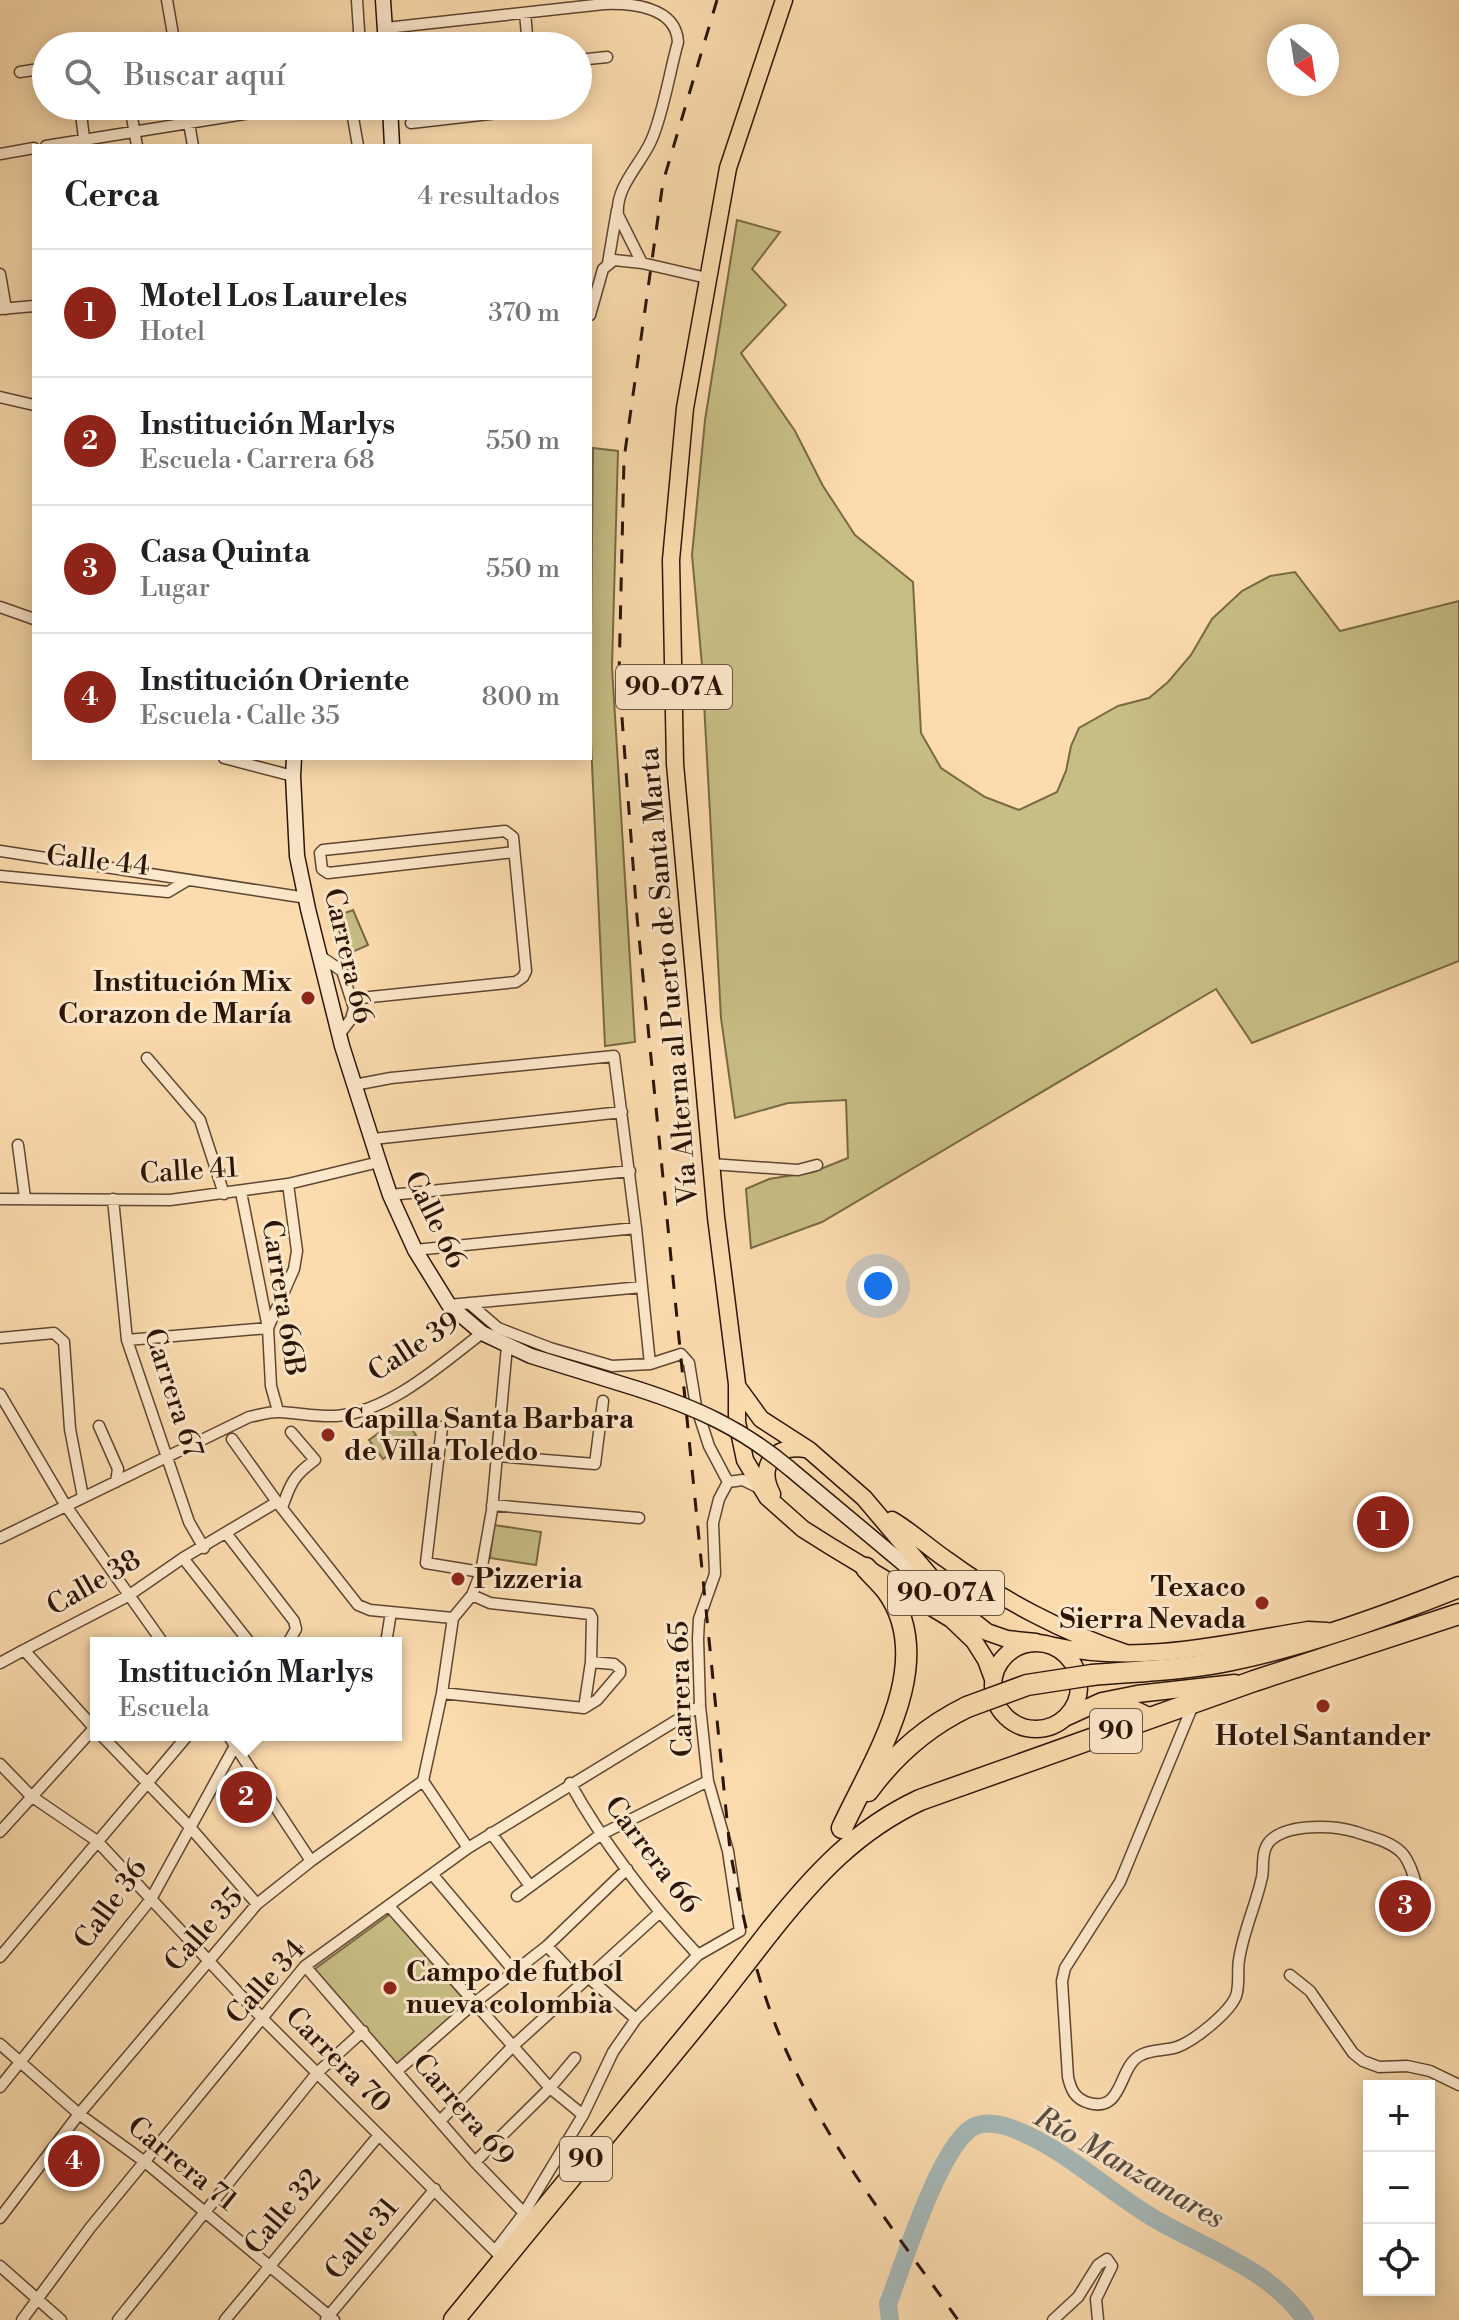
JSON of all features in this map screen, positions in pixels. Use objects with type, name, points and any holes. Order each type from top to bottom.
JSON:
[{"type":"highway","points":[[842,1828],[896,1711],[907,1678],[907,1643],[900,1616],[888,1592],[866,1568]]},
{"type":"highway","name":"90","points":[[800,1894],[842,1828],[895,1758],[940,1720],[967,1707],[1027,1685],[1092,1675],[1190,1668],[1234,1660],[1336,1632],[1459,1587]]},
{"type":"highway","name":"90","points":[[454,2320],[500,2256],[718,1998],[800,1894],[848,1845],[920,1800],[1254,1681],[1459,1614]]},
{"type":"main road","name":"Vía Alterna al Puerto de Santa Marta","points":[[784,0],[728,168],[685,408],[671,560],[675,764],[711,1164],[737,1384],[737,1422],[745,1460],[761,1489],[803,1529],[866,1568],[987,1632],[1007,1639],[1036,1642]]},
{"type":"main road","name":"Vía Alterna al Puerto de Santa Marta","points":[[737,1384],[761,1419],[809,1450],[877,1511],[974,1641],[993,1679]]},
{"type":"main road","points":[[783,1512],[768,1487],[766,1466],[780,1450],[796,1447],[809,1450]]},
{"type":"main road","points":[[877,1511],[996,1592],[1082,1636],[1126,1653]]},
{"type":"main road","points":[[1054,1646],[1066,1654],[1079,1678],[1079,1693],[1074,1706],[1054,1725],[1041,1729],[1015,1724],[997,1705],[993,1692],[996,1667],[1013,1649],[1036,1642],[1103,1654],[1198,1648],[1308,1630],[1336,1632]]},
{"type":"main road","points":[[1065,1717],[1102,1701],[1137,1694],[1254,1681]]},
{"type":"main road","points":[[1083,1710],[1134,1709],[1153,1718]]},
{"type":"street","points":[[167,0],[173,32]]},
{"type":"street","points":[[357,0],[359,32]]},
{"type":"street","points":[[383,0],[386,32]]},
{"type":"street","points":[[386,28],[634,3],[653,11],[675,27],[678,42],[651,141],[620,197],[608,263]]},
{"type":"street","points":[[525,13],[527,32]]},
{"type":"street","points":[[592,59],[607,57]]},
{"type":"street","points":[[20,72],[32,70]]},
{"type":"street","points":[[82,120],[84,138]]},
{"type":"street","points":[[132,120],[137,144]]},
{"type":"street","points":[[56,144],[201,120]]},
{"type":"street","points":[[353,120],[358,144]]},
{"type":"street","points":[[391,120],[392,144]]},
{"type":"street","points":[[411,123],[438,120]]},
{"type":"street","points":[[188,122],[193,144]]},
{"type":"street","points":[[0,154],[32,148]]},
{"type":"street","points":[[617,208],[642,263]]},
{"type":"street","points":[[592,308],[603,269],[614,260],[707,278]]},
{"type":"street","points":[[0,274],[3,309],[32,306]]},
{"type":"street","points":[[0,397],[32,405]]},
{"type":"street","points":[[0,607],[32,618]]},
{"type":"street","points":[[232,760],[293,776]]},
{"type":"street","name":"Carrera 66","points":[[294,760],[297,856],[339,1035],[379,1162]]},
{"type":"street","points":[[351,999],[516,982],[523,977],[526,971],[513,837],[505,831],[326,848],[320,853],[322,869],[328,873],[514,852]]},
{"type":"street","points":[[0,851],[307,898]]},
{"type":"street","name":"Calle 44","points":[[0,876],[168,892],[188,880]]},
{"type":"street","points":[[320,956],[342,971],[351,999],[353,1014],[339,1035]]},
{"type":"street","points":[[354,1085],[391,1078],[614,1056],[630,1171],[650,1364]]},
{"type":"street","name":"Carrera 66B","points":[[147,1058],[200,1120],[224,1194]]},
{"type":"street","points":[[373,1139],[622,1112]]},
{"type":"street","points":[[18,1145],[25,1198]]},
{"type":"street","name":"Calle 41","points":[[0,1199],[170,1200],[288,1184],[379,1162]]},
{"type":"street","name":"Calle 66","points":[[379,1162],[415,1250],[449,1305],[482,1333]]},
{"type":"street","points":[[711,1164],[798,1170],[817,1165]]},
{"type":"street","points":[[390,1195],[630,1171]]},
{"type":"street","points":[[127,1340],[268,1328],[294,1269],[297,1251],[288,1184]]},
{"type":"street","name":"Carrera 66B","points":[[241,1192],[268,1328],[271,1386],[278,1411]]},
{"type":"street","name":"Carrera 67","points":[[113,1199],[127,1340],[189,1522],[204,1548]]},
{"type":"street","points":[[415,1250],[636,1228]]},
{"type":"street","points":[[449,1305],[642,1287]]},
{"type":"street","points":[[469,1303],[498,1328],[550,1348],[612,1366],[650,1364],[681,1354],[691,1371],[696,1406],[709,1446],[728,1482],[743,1480],[761,1489]]},
{"type":"street","points":[[0,1338],[54,1333],[64,1342],[70,1429],[83,1497]]},
{"type":"street","name":"Calle 39","points":[[0,1538],[249,1417],[278,1411],[338,1416],[358,1411],[410,1386],[482,1333],[531,1356],[684,1403],[751,1437],[907,1567],[955,1614]]},
{"type":"street","points":[[468,1848],[423,1781],[442,1693],[453,1618],[472,1595],[481,1572],[492,1505],[507,1346]]},
{"type":"street","points":[[0,1394],[66,1506],[159,1637]]},
{"type":"street","points":[[497,1456],[595,1464],[603,1401]]},
{"type":"street","points":[[99,1426],[118,1469],[116,1482]]},
{"type":"street","points":[[442,1427],[426,1563],[481,1572]]},
{"type":"street","points":[[280,1505],[298,1472],[315,1460],[291,1432]]},
{"type":"street","points":[[232,1439],[352,1601],[364,1609],[453,1618]]},
{"type":"street","name":"Carrera 65","points":[[698,1955],[740,1931],[728,1851],[708,1781],[700,1706],[699,1619],[715,1574],[713,1523],[719,1499],[728,1482]]},
{"type":"street","name":"Calle 38","points":[[0,1663],[128,1596],[183,1558],[280,1505]]},
{"type":"street","points":[[492,1505],[639,1518]]},
{"type":"street","points":[[226,1533],[294,1621],[296,1629],[291,1637]]},
{"type":"street","points":[[183,1558],[245,1637]]},
{"type":"street","points":[[472,1595],[490,1603],[585,1611],[592,1618],[591,1662],[584,1708]]},
{"type":"street","points":[[387,1637],[391,1612]]},
{"type":"street","points":[[24,1650],[90,1722]]},
{"type":"street","points":[[442,1693],[584,1708],[597,1700],[620,1673],[614,1664],[591,1662]]},
{"type":"street","points":[[1193,1704],[1120,1882],[1065,1968],[1062,1981],[1068,2077],[1071,2090],[1078,2099],[1097,2105],[1108,2102],[1115,2096],[1128,2067],[1137,2057],[1186,2043],[1231,2004],[1236,1996],[1239,1957],[1262,1876],[1265,1852],[1276,1836],[1309,1827],[1340,1827],[1388,1844],[1400,1851],[1407,1861],[1425,1920]]},
{"type":"street","name":"Calle 34","points":[[22,2320],[90,2228],[305,1966],[468,1848],[700,1706]]},
{"type":"street","points":[[0,1832],[90,1737]]},
{"type":"street","points":[[108,1741],[189,1826],[257,1904]]},
{"type":"street","points":[[0,1957],[183,1741]]},
{"type":"street","name":"Calle 36","points":[[0,2087],[151,1899],[237,1741]]},
{"type":"street","points":[[239,1741],[311,1861]]},
{"type":"street","name":"Carrera 70","points":[[0,1764],[31,1796],[97,1841],[262,2018],[500,2256]]},
{"type":"street","name":"Calle 35","points":[[0,2218],[79,2114],[257,1904],[311,1861],[423,1781]]},
{"type":"street","points":[[517,1896],[600,1835],[708,1781]]},
{"type":"street","name":"Carrera 66","points":[[570,1783],[600,1835],[659,1913],[698,1955]]},
{"type":"street","points":[[491,1833],[530,1886]]},
{"type":"street","points":[[397,2071],[473,2004],[547,1946],[627,1869]]},
{"type":"street","points":[[432,1874],[514,1971]]},
{"type":"street","points":[[389,1906],[550,2088],[583,2115]]},
{"type":"street","points":[[440,2121],[512,2047],[659,1913]]},
{"type":"street","points":[[547,1946],[584,1980],[636,2019]]},
{"type":"street","points":[[500,2256],[583,2115],[613,2052],[636,2019],[698,1955]]},
{"type":"street","name":"Carrera 69","points":[[305,1966],[475,2162],[524,2213]]},
{"type":"street","points":[[1290,1975],[1310,1991],[1353,2053],[1363,2061],[1379,2067],[1407,2066],[1430,2071],[1459,2085]]},
{"type":"street","points":[[118,2320],[317,2073],[363,2031]]},
{"type":"street","name":"Carrera 71","points":[[0,2044],[79,2114],[145,2162],[330,2319]]},
{"type":"street","points":[[475,2162],[550,2088],[575,2058]]},
{"type":"street","name":"Calle 32","points":[[225,2320],[379,2135]]},
{"type":"street","name":"Calle 31","points":[[330,2319],[435,2189]]},
{"type":"street","points":[[1053,2320],[1078,2297],[1090,2276],[1107,2259],[1112,2266],[1096,2299],[1098,2320]]},
{"type":"street","points":[[0,2266],[61,2320]]},
{"type":"shaded area","points":[[737,220],[780,232],[752,269],[786,305],[741,353],[795,431],[823,486],[855,535],[913,582],[921,733],[941,768],[985,797],[1019,810],[1057,792],[1079,728],[1118,706],[1149,698],[1168,682],[1191,655],[1212,619],[1242,591],[1270,576],[1295,572],[1340,631],[1459,601],[1459,961],[1252,1043],[1216,989],[822,1222],[751,1248],[746,1189],[769,1179],[813,1172],[848,1158],[846,1100],[788,1103],[735,1118],[721,1018],[702,665],[692,555],[705,420]]},
{"type":"shaded area","points":[[593,448],[618,451],[612,667],[635,1042],[605,1046],[592,760]]},
{"type":"shaded area","points":[[353,910],[368,945],[348,954],[334,917]]},
{"type":"shaded area","points":[[402,1416],[416,1435],[383,1459],[369,1440]]},
{"type":"shaded area","points":[[494,1525],[541,1532],[536,1565],[490,1558]]},
{"type":"shaded area","name":"Campo de futbol nueva colombia","points":[[390,1914],[469,2005],[397,2066],[312,1971]]},
{"type":"waterway","name":"Río Manzanares","points":[[890,2320],[888,2304],[934,2184],[958,2142],[974,2126],[987,2123],[1005,2126],[1044,2144],[1150,2216],[1254,2272],[1273,2286],[1305,2320]]},
{"type":"railway","points":[[717,0],[663,182],[624,459],[619,678],[637,917],[730,1850],[753,1956],[769,2008],[790,2059],[846,2161],[958,2320]]},
{"type":"place","name":"Institución Mix Corazon de María","points":[[308,998]]},
{"type":"place","name":"Capilla Santa Barbara de Villa Toledo","points":[[328,1435]]},
{"type":"place","name":"Motel Los Laureles","points":[[1383,1522]]},
{"type":"place","name":"Pizzeria","points":[[458,1579]]},
{"type":"place","name":"Texaco Sierra Nevada","points":[[1262,1603]]},
{"type":"place","name":"Hotel Santander","points":[[1323,1706]]},
{"type":"place","name":"Institución Marlys","points":[[246,1797]]},
{"type":"place","name":"Casa Quinta","points":[[1405,1906]]},
{"type":"place","name":"Campo de futbol nueva colombia","points":[[390,1988]]},
{"type":"place","name":"Institución Oriente","points":[[74,2161]]}]
